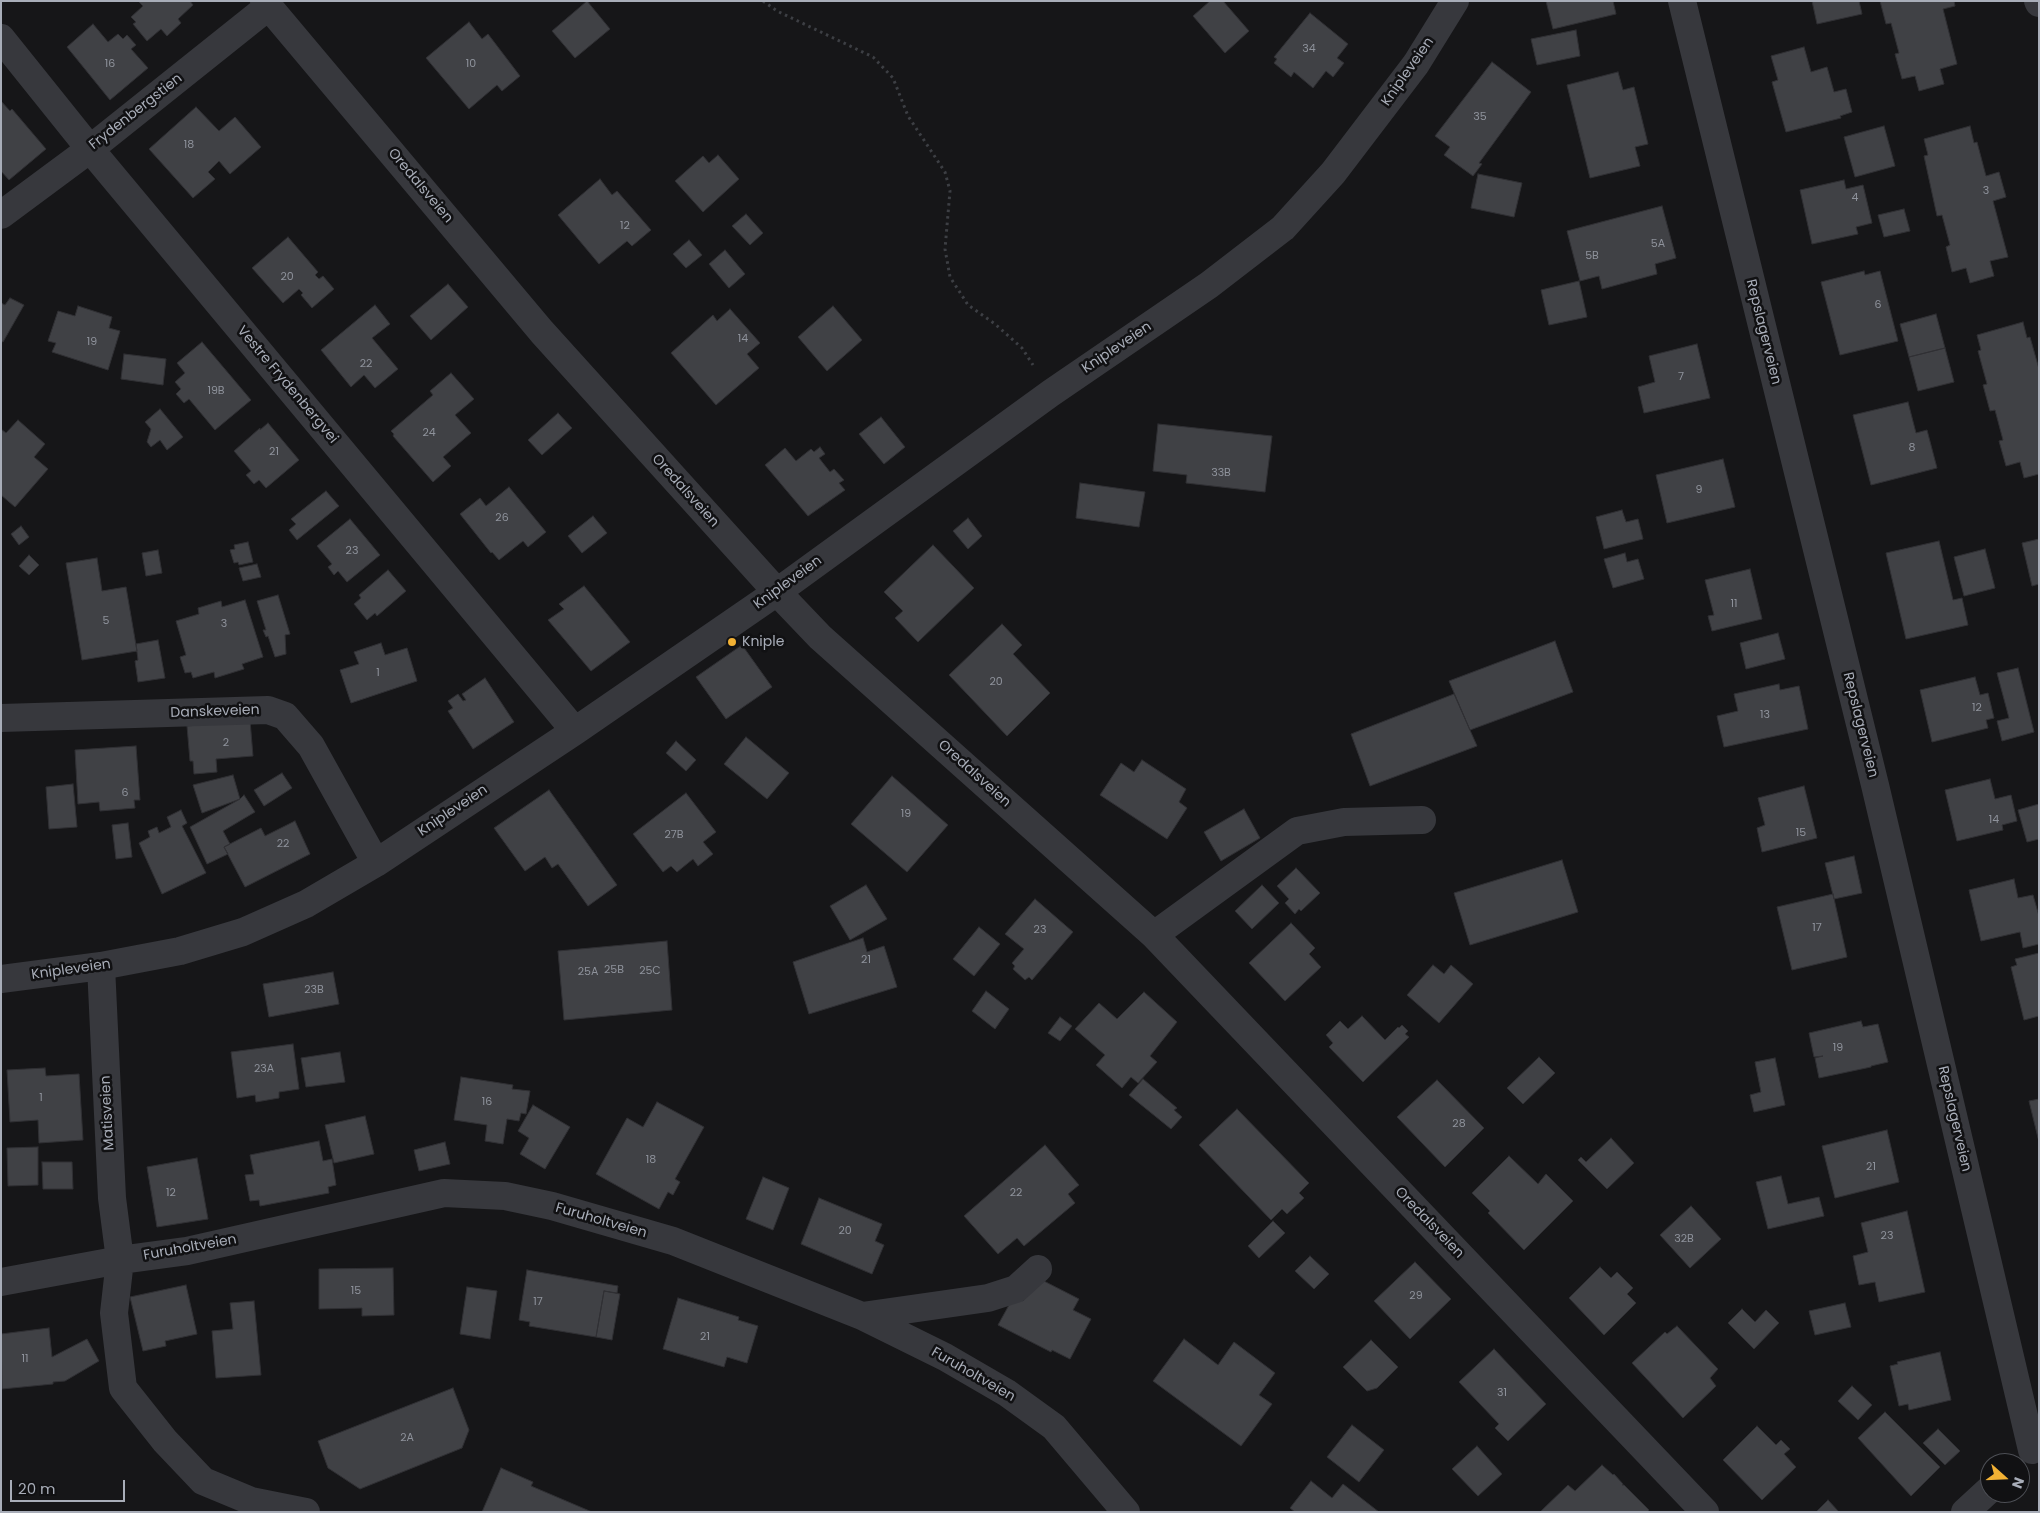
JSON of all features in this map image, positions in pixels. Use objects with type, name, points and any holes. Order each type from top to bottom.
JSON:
[{"type":"street","name":"Knipleveien","points":[[1,979],[100,966],[180,952],[243,932],[306,904],[376,862],[575,731],[777,592],[1051,393],[1209,285],[1283,228],[1333,173],[1381,111],[1416,64],[1455,1]]},
{"type":"street","name":"Repslagerveien","points":[[1682,1],[1875,785],[2030,1453]]},
{"type":"street","name":"Frydenbergstien","points":[[1,215],[90,149],[266,4]]},
{"type":"street","name":"Oredalsveien","points":[[266,4],[542,332],[777,592],[820,637],[1154,935],[1705,1512]]},
{"type":"street","name":"Vestre Frydenbergvei","points":[[1,38],[90,149],[575,731]]},
{"type":"street","name":"Danskeveien","points":[[1,718],[268,710],[285,716],[311,746],[376,862]]},
{"type":"street","points":[[1154,935],[1297,831],[1344,822],[1422,820]]},
{"type":"street","name":"Matisveien","points":[[100,966],[112,1198],[120,1260],[114,1313],[123,1388],[165,1441],[203,1481],[251,1501],[306,1512]]},
{"type":"street","name":"Furuholtveien","points":[[1,1282],[120,1260],[187,1252],[444,1193],[505,1196],[552,1206],[673,1241],[862,1316],[945,1357],[1007,1394],[1054,1427],[1126,1512]]},
{"type":"street","points":[[862,1316],[988,1298],[1016,1289],[1038,1269]]},
{"type":"street","points":[[1966,1512],[1980,1499]]},
{"type":"path","points":[[763,1],[777,11],[874,57],[893,78],[908,116],[945,172],[950,192],[945,249],[950,277],[968,305],[995,324],[1022,348],[1051,393]]},
{"type":"building","points":[[138,1],[190,1],[193,5],[178,19],[181,23],[167,36],[161,29],[147,41],[133,24],[136,22],[131,17],[143,6]]},
{"type":"building","points":[[587,1],[610,29],[575,58],[552,31]]},
{"type":"building","points":[[1210,1],[1223,1],[1249,31],[1225,53],[1193,16]]},
{"type":"building","points":[[1546,1],[1613,1],[1616,14],[1553,29]]},
{"type":"building","points":[[1812,1],[1859,1],[1862,14],[1817,24]]},
{"type":"building","points":[[1880,1],[1954,1],[1955,6],[1943,9],[1957,64],[1940,69],[1944,84],[1919,91],[1915,76],[1902,79],[1895,54],[1899,53],[1891,23],[1886,24]]},
{"type":"building","points":[[1310,13],[1348,44],[1337,58],[1344,63],[1333,77],[1326,71],[1313,88],[1294,72],[1291,77],[1274,63],[1277,59],[1274,57]]},
{"type":"building","points":[[469,22],[482,39],[488,34],[520,76],[502,91],[497,85],[469,109],[426,58]]},
{"type":"building","points":[[93,24],[108,42],[118,34],[123,39],[127,35],[136,45],[131,49],[148,68],[110,100],[67,47]]},
{"type":"building","points":[[1576,30],[1580,56],[1537,65],[1531,39]]},
{"type":"building","points":[[1804,47],[1811,72],[1827,67],[1834,92],[1846,89],[1852,112],[1840,116],[1841,118],[1786,132],[1772,82],[1778,80],[1771,56]]},
{"type":"building","points":[[1492,62],[1531,92],[1479,163],[1482,164],[1473,176],[1444,155],[1450,147],[1435,136]]},
{"type":"building","points":[[1618,72],[1623,90],[1634,87],[1648,144],[1635,147],[1640,166],[1590,178],[1567,85]]},
{"type":"building","points":[[1,101],[10,111],[12,109],[46,149],[9,180],[1,171]]},
{"type":"building","points":[[196,107],[219,131],[235,117],[261,147],[230,174],[219,161],[208,172],[215,179],[193,198],[149,149]]},
{"type":"building","points":[[1884,126],[1895,166],[1855,177],[1844,137]]},
{"type":"building","points":[[1970,126],[1974,143],[1977,142],[1986,176],[1999,172],[2006,197],[1993,201],[2008,257],[1990,261],[1994,276],[1970,283],[1966,268],[1952,272],[1946,247],[1950,245],[1942,215],[1937,216],[1924,156],[1928,155],[1924,139]]},
{"type":"building","points":[[718,155],[739,179],[703,212],[675,181],[703,156],[709,163]]},
{"type":"building","points":[[1478,174],[1522,183],[1514,217],[1471,208]]},
{"type":"building","points":[[600,179],[612,195],[617,191],[651,230],[632,246],[627,241],[599,264],[558,215]]},
{"type":"building","points":[[1844,180],[1846,189],[1863,185],[1872,223],[1856,227],[1858,234],[1812,244],[1800,190]]},
{"type":"building","points":[[1662,206],[1676,258],[1655,264],[1657,274],[1602,289],[1599,276],[1580,281],[1567,231]]},
{"type":"building","points":[[1904,209],[1910,231],[1884,237],[1878,215]]},
{"type":"building","points":[[746,214],[763,233],[750,245],[732,226]]},
{"type":"building","points":[[288,237],[318,272],[315,275],[319,279],[323,276],[334,289],[312,308],[301,295],[303,293],[299,289],[283,303],[252,268]]},
{"type":"building","points":[[689,240],[702,255],[686,268],[673,254]]},
{"type":"building","points":[[725,250],[745,274],[729,288],[709,264]]},
{"type":"building","points":[[1864,271],[1865,275],[1880,271],[1898,341],[1840,355],[1821,282]]},
{"type":"building","points":[[1579,281],[1587,317],[1549,325],[1541,290]]},
{"type":"building","points":[[448,284],[468,307],[431,340],[410,316]]},
{"type":"building","points":[[10,298],[24,305],[3,342],[1,341],[1,303],[5,305]]},
{"type":"building","points":[[375,305],[390,324],[372,338],[398,369],[375,388],[364,375],[351,387],[321,350]]},
{"type":"building","points":[[78,306],[112,317],[109,328],[120,331],[108,370],[52,352],[56,343],[48,341],[58,311],[75,316]]},
{"type":"building","points":[[833,306],[862,340],[827,371],[798,337]]},
{"type":"building","points":[[730,309],[760,343],[747,354],[759,368],[716,405],[671,353],[713,315],[717,321]]},
{"type":"building","points":[[1936,314],[1945,348],[1909,357],[1900,324]]},
{"type":"building","points":[[2023,322],[2027,338],[2030,337],[2039,369],[2039,474],[2024,478],[2020,462],[2006,466],[1999,441],[2003,440],[1995,410],[1990,411],[1983,385],[1987,384],[1978,351],[1981,350],[1977,335]]},
{"type":"building","points":[[202,342],[251,400],[215,430],[189,399],[184,403],[176,394],[181,389],[175,382],[185,373],[177,363]]},
{"type":"building","points":[[1697,344],[1710,398],[1644,413],[1638,387],[1655,382],[1649,356]]},
{"type":"building","points":[[1945,348],[1954,382],[1918,391],[1909,357]]},
{"type":"building","points":[[124,354],[166,359],[163,385],[121,379]]},
{"type":"building","points":[[451,373],[474,399],[455,415],[471,433],[443,457],[451,466],[433,482],[393,436],[394,434],[391,431],[433,395],[430,391]]},
{"type":"building","points":[[1908,402],[1916,433],[1927,430],[1937,468],[1871,485],[1853,415]]},
{"type":"building","points":[[160,409],[183,437],[167,450],[160,440],[151,447],[147,442],[151,429],[145,422]]},
{"type":"building","points":[[558,413],[572,428],[542,455],[528,440]]},
{"type":"building","points":[[881,417],[905,447],[884,464],[859,434]]},
{"type":"building","points":[[18,420],[45,444],[34,457],[48,469],[15,507],[1,495],[1,429],[6,433]]},
{"type":"building","points":[[268,423],[299,460],[266,488],[259,480],[254,484],[246,475],[251,471],[234,451]]},
{"type":"building","points":[[1158,424],[1272,436],[1265,492],[1186,483],[1187,475],[1153,471]]},
{"type":"building","points":[[820,447],[825,454],[819,458],[830,472],[834,469],[844,480],[839,483],[845,490],[808,516],[765,465],[785,448],[796,461],[811,449],[814,452]]},
{"type":"building","points":[[1723,459],[1735,507],[1667,523],[1656,475]]},
{"type":"building","points":[[1080,483],[1145,492],[1139,527],[1076,518]]},
{"type":"building","points":[[509,487],[546,532],[528,547],[523,541],[499,560],[491,553],[460,514],[480,498],[486,506]]},
{"type":"building","points":[[326,491],[339,506],[297,540],[289,530],[296,524],[291,519]]},
{"type":"building","points":[[1622,510],[1626,522],[1638,519],[1643,539],[1604,549],[1596,517]]},
{"type":"building","points":[[593,516],[607,533],[582,553],[568,536]]},
{"type":"building","points":[[968,518],[982,536],[968,549],[953,531]]},
{"type":"building","points":[[350,519],[380,555],[347,582],[338,571],[334,575],[328,567],[332,564],[317,546]]},
{"type":"building","points":[[21,526],[29,537],[19,545],[11,534]]},
{"type":"building","points":[[2039,539],[2039,584],[2032,586],[2022,543]]},
{"type":"building","points":[[1939,541],[1953,600],[1962,598],[1968,625],[1906,639],[1886,553]]},
{"type":"building","points":[[248,542],[253,562],[239,565],[238,562],[234,563],[230,550],[235,549],[234,545]]},
{"type":"building","points":[[933,545],[974,588],[918,642],[895,618],[903,611],[884,592]]},
{"type":"building","points":[[1985,549],[1995,588],[1964,596],[1954,557]]},
{"type":"building","points":[[158,550],[162,573],[146,576],[142,553]]},
{"type":"building","points":[[1625,553],[1627,562],[1638,559],[1644,579],[1613,588],[1604,559]]},
{"type":"building","points":[[29,555],[39,565],[29,575],[19,566]]},
{"type":"building","points":[[97,558],[102,591],[126,587],[137,651],[82,660],[66,563]]},
{"type":"building","points":[[257,564],[261,577],[243,581],[239,568]]},
{"type":"building","points":[[1750,569],[1762,619],[1712,631],[1708,616],[1714,615],[1705,580]]},
{"type":"building","points":[[388,570],[406,591],[377,616],[375,613],[367,620],[354,604],[361,598],[359,595]]},
{"type":"building","points":[[584,586],[630,642],[591,671],[548,620],[564,609],[559,604]]},
{"type":"building","points":[[278,595],[290,634],[285,635],[286,654],[275,657],[268,636],[266,637],[263,630],[266,630],[257,601]]},
{"type":"building","points":[[245,600],[263,657],[242,664],[244,669],[215,678],[214,672],[193,678],[191,672],[185,673],[180,657],[186,655],[176,621],[199,614],[198,608],[221,601],[222,607]]},
{"type":"building","points":[[1002,624],[1022,645],[1013,654],[1050,693],[1007,736],[949,675]]},
{"type":"building","points":[[1778,633],[1785,659],[1746,669],[1740,643]]},
{"type":"building","points":[[158,640],[165,678],[138,682],[135,661],[138,660],[136,644]]},
{"type":"building","points":[[1555,641],[1573,692],[1470,730],[1449,681]]},
{"type":"building","points":[[381,643],[385,655],[407,648],[417,681],[351,703],[340,670],[359,664],[354,652]]},
{"type":"building","points":[[742,645],[772,687],[726,719],[696,677]]},
{"type":"building","points":[[2018,668],[2034,732],[2002,741],[1997,721],[2009,718],[1997,673]]},
{"type":"building","points":[[1975,677],[1980,695],[1988,693],[1994,718],[1986,720],[1988,728],[1932,742],[1920,690]]},
{"type":"building","points":[[485,678],[514,722],[473,749],[448,711],[453,708],[448,701],[458,694],[463,701],[466,700],[462,694]]},
{"type":"building","points":[[1779,684],[1780,690],[1799,686],[1808,729],[1724,747],[1717,716],[1738,711],[1734,694]]},
{"type":"building","points":[[1454,694],[1477,746],[1370,786],[1351,734]]},
{"type":"building","points":[[250,720],[253,756],[216,759],[217,772],[194,774],[193,761],[190,761],[187,726]]},
{"type":"building","points":[[746,737],[789,773],[767,799],[724,764]]},
{"type":"building","points":[[676,741],[696,760],[686,771],[666,753]]},
{"type":"building","points":[[136,746],[140,800],[134,800],[135,808],[100,811],[99,802],[78,804],[75,750]]},
{"type":"building","points":[[1142,760],[1186,789],[1179,802],[1187,808],[1167,839],[1100,795],[1121,763],[1134,772]]},
{"type":"building","points":[[282,773],[292,788],[264,806],[254,790]]},
{"type":"building","points":[[233,775],[240,799],[202,813],[193,785]]},
{"type":"building","points":[[892,776],[948,825],[907,872],[851,824]]},
{"type":"building","points":[[1990,779],[1995,799],[2011,795],[2017,821],[2002,825],[2003,830],[1957,841],[1945,790]]},
{"type":"building","points":[[73,784],[77,827],[49,829],[46,787]]},
{"type":"building","points":[[1804,786],[1817,838],[1762,852],[1757,828],[1765,825],[1758,798]]},
{"type":"building","points":[[549,790],[617,885],[588,906],[558,864],[552,868],[545,857],[525,871],[494,828]]},
{"type":"building","points":[[686,793],[716,832],[703,842],[713,854],[698,866],[693,859],[677,872],[671,866],[663,872],[633,834]]},
{"type":"building","points":[[244,795],[255,812],[223,831],[230,844],[224,847],[228,854],[207,864],[190,827]]},
{"type":"building","points":[[2039,804],[2039,839],[2027,842],[2018,810]]},
{"type":"building","points":[[1244,809],[1260,838],[1221,861],[1204,832]]},
{"type":"building","points":[[181,810],[187,823],[182,826],[206,873],[162,894],[139,843],[150,837],[148,831],[157,827],[159,833],[171,827],[167,817]]},
{"type":"building","points":[[295,821],[310,854],[245,887],[224,847],[261,828],[265,836]]},
{"type":"building","points":[[128,823],[132,857],[116,859],[112,825]]},
{"type":"building","points":[[1854,856],[1862,893],[1834,899],[1825,863]]},
{"type":"building","points":[[1562,860],[1578,912],[1470,945],[1454,893]]},
{"type":"building","points":[[1296,868],[1320,893],[1301,911],[1299,909],[1295,914],[1285,903],[1289,899],[1277,886]]},
{"type":"building","points":[[2014,879],[2018,898],[2033,895],[2039,916],[2039,944],[2023,948],[2020,932],[1981,941],[1969,890]]},
{"type":"building","points":[[866,885],[887,919],[850,940],[830,906]]},
{"type":"building","points":[[1262,885],[1279,903],[1252,929],[1235,911]]},
{"type":"building","points":[[1833,894],[1847,957],[1792,970],[1777,907]]},
{"type":"building","points":[[1035,899],[1073,932],[1032,980],[1029,977],[1025,980],[1013,969],[1015,966],[1012,963],[1024,949],[1005,934]]},
{"type":"building","points":[[1291,923],[1315,948],[1309,954],[1321,967],[1285,1001],[1249,963]]},
{"type":"building","points":[[979,927],[1000,944],[974,976],[953,959]]},
{"type":"building","points":[[863,938],[867,952],[884,946],[897,987],[809,1014],[793,962]]},
{"type":"building","points":[[667,941],[672,1010],[564,1020],[558,951]]},
{"type":"building","points":[[2039,953],[2039,1016],[2024,1020],[2011,967],[2017,965],[2015,959]]},
{"type":"building","points":[[1433,965],[1444,974],[1451,965],[1473,984],[1439,1023],[1407,995]]},
{"type":"building","points":[[333,972],[339,1004],[269,1017],[263,984]]},
{"type":"building","points":[[986,991],[1009,1009],[995,1029],[972,1011]]},
{"type":"building","points":[[1144,992],[1177,1022],[1150,1056],[1157,1062],[1138,1083],[1131,1077],[1122,1088],[1096,1065],[1105,1055],[1075,1029],[1099,1003],[1117,1019]]},
{"type":"building","points":[[1362,1016],[1385,1040],[1402,1025],[1408,1031],[1405,1034],[1409,1037],[1363,1082],[1329,1047],[1333,1043],[1326,1035],[1340,1021],[1348,1029]]},
{"type":"building","points":[[1060,1017],[1072,1026],[1060,1041],[1048,1033]]},
{"type":"building","points":[[1861,1021],[1863,1027],[1878,1024],[1888,1062],[1819,1078],[1815,1058],[1823,1056],[1814,1057],[1809,1033]]},
{"type":"building","points":[[293,1044],[299,1089],[279,1092],[279,1098],[256,1102],[255,1095],[237,1098],[231,1052]]},
{"type":"building","points":[[340,1052],[345,1082],[306,1087],[301,1058]]},
{"type":"building","points":[[1539,1057],[1555,1073],[1523,1104],[1507,1088]]},
{"type":"building","points":[[1775,1058],[1785,1105],[1754,1112],[1750,1095],[1761,1092],[1755,1062]]},
{"type":"building","points":[[45,1068],[46,1076],[79,1074],[83,1140],[39,1143],[38,1120],[10,1122],[7,1070]]},
{"type":"building","points":[[461,1077],[513,1085],[512,1089],[530,1091],[526,1114],[521,1113],[519,1121],[507,1119],[503,1144],[485,1141],[487,1125],[454,1120]]},
{"type":"building","points":[[1143,1079],[1177,1108],[1174,1110],[1182,1117],[1171,1129],[1129,1095]]},
{"type":"building","points":[[1437,1080],[1484,1128],[1445,1167],[1397,1117]]},
{"type":"building","points":[[2039,1099],[2039,1142],[2029,1101]]},
{"type":"building","points":[[657,1102],[704,1127],[675,1179],[680,1182],[673,1195],[668,1192],[659,1209],[596,1174],[627,1118],[643,1127]]},
{"type":"building","points":[[533,1105],[570,1127],[545,1169],[520,1154],[529,1138],[518,1131]]},
{"type":"building","points":[[1237,1109],[1309,1183],[1299,1193],[1304,1198],[1287,1214],[1282,1209],[1271,1220],[1199,1145]]},
{"type":"building","points":[[365,1116],[374,1154],[334,1163],[325,1125]]},
{"type":"building","points":[[1887,1130],[1899,1182],[1835,1198],[1822,1146]]},
{"type":"building","points":[[1611,1138],[1634,1163],[1607,1189],[1578,1160],[1581,1157],[1586,1162]]},
{"type":"building","points":[[319,1141],[323,1161],[332,1159],[336,1185],[328,1187],[329,1193],[260,1206],[259,1200],[250,1201],[245,1175],[254,1174],[250,1155]]},
{"type":"building","points":[[445,1142],[450,1164],[419,1171],[414,1150]]},
{"type":"building","points":[[1045,1145],[1079,1185],[1068,1194],[1075,1203],[1024,1246],[1017,1238],[998,1254],[964,1216]]},
{"type":"building","points":[[38,1147],[38,1185],[8,1186],[7,1148]]},
{"type":"building","points":[[1509,1156],[1538,1184],[1546,1174],[1573,1201],[1524,1250],[1488,1213],[1490,1211],[1472,1193]]},
{"type":"building","points":[[197,1158],[208,1219],[157,1227],[147,1167]]},
{"type":"building","points":[[42,1162],[72,1162],[73,1189],[43,1189]]},
{"type":"building","points":[[1781,1176],[1788,1204],[1819,1197],[1824,1216],[1768,1229],[1756,1182]]},
{"type":"building","points":[[763,1177],[789,1188],[773,1230],[746,1219]]},
{"type":"building","points":[[819,1198],[882,1224],[875,1241],[884,1245],[872,1274],[801,1244]]},
{"type":"building","points":[[1691,1206],[1721,1239],[1690,1268],[1660,1235]]},
{"type":"building","points":[[1907,1211],[1925,1292],[1879,1302],[1875,1282],[1859,1285],[1853,1256],[1868,1252],[1861,1223]]},
{"type":"building","points":[[1273,1221],[1285,1233],[1259,1258],[1248,1246]]},
{"type":"building","points":[[1310,1256],[1329,1274],[1314,1289],[1295,1271]]},
{"type":"building","points":[[1415,1262],[1451,1299],[1410,1339],[1374,1301]]},
{"type":"building","points":[[1600,1267],[1611,1278],[1617,1272],[1633,1288],[1627,1294],[1636,1303],[1604,1335],[1569,1298]]},
{"type":"building","points":[[393,1268],[394,1315],[362,1316],[362,1308],[319,1309],[319,1269]]},
{"type":"building","points":[[527,1270],[618,1286],[617,1293],[604,1291],[596,1337],[529,1326],[530,1322],[519,1320]]},
{"type":"building","points":[[1036,1277],[1079,1299],[1073,1310],[1091,1319],[1070,1359],[1052,1350],[1051,1352],[998,1325],[1014,1296],[1023,1301]]},
{"type":"building","points":[[186,1285],[197,1334],[165,1341],[166,1346],[143,1351],[130,1297]]},
{"type":"building","points":[[467,1287],[497,1291],[490,1339],[460,1334]]},
{"type":"building","points":[[604,1291],[620,1294],[612,1340],[596,1337]]},
{"type":"building","points":[[678,1298],[739,1317],[738,1320],[758,1326],[747,1363],[727,1357],[724,1367],[663,1349]]},
{"type":"building","points":[[254,1301],[261,1375],[216,1378],[212,1331],[233,1329],[230,1303]]},
{"type":"building","points":[[1845,1303],[1851,1327],[1815,1335],[1809,1311]]},
{"type":"building","points":[[1742,1309],[1755,1322],[1766,1310],[1779,1323],[1754,1349],[1728,1323]]},
{"type":"building","points":[[1677,1326],[1718,1369],[1710,1378],[1716,1386],[1683,1418],[1632,1363],[1665,1332],[1667,1334]]},
{"type":"building","points":[[49,1328],[52,1357],[87,1339],[99,1361],[65,1381],[2,1389],[1,1334]]},
{"type":"building","points":[[1184,1339],[1218,1365],[1234,1342],[1275,1373],[1259,1395],[1272,1404],[1241,1446],[1153,1381]]},
{"type":"building","points":[[1371,1340],[1398,1367],[1377,1388],[1367,1391],[1343,1367]]},
{"type":"building","points":[[1494,1349],[1546,1404],[1508,1441],[1495,1428],[1499,1424],[1459,1382]]},
{"type":"building","points":[[1940,1352],[1951,1400],[1909,1410],[1908,1404],[1899,1406],[1890,1366],[1898,1364],[1897,1362]]},
{"type":"building","points":[[1852,1386],[1872,1405],[1858,1420],[1838,1401]]},
{"type":"building","points":[[453,1388],[469,1430],[462,1448],[360,1489],[328,1468],[318,1441]]},
{"type":"building","points":[[1885,1412],[1940,1467],[1911,1496],[1858,1438]]},
{"type":"building","points":[[1352,1425],[1384,1450],[1359,1482],[1327,1457]]},
{"type":"building","points":[[1757,1426],[1776,1445],[1781,1440],[1790,1449],[1784,1454],[1796,1467],[1762,1500],[1723,1460]]},
{"type":"building","points":[[1938,1429],[1960,1451],[1945,1465],[1923,1443]]},
{"type":"building","points":[[1477,1446],[1502,1474],[1478,1496],[1452,1469]]},
{"type":"building","points":[[1602,1465],[1614,1474],[1622,1485],[1649,1510],[1647,1512],[1540,1512],[1568,1485],[1575,1491]]},
{"type":"building","points":[[501,1468],[533,1482],[531,1486],[592,1512],[482,1512]]},
{"type":"building","points":[[1311,1481],[1332,1498],[1343,1484],[1379,1512],[1295,1512],[1290,1508]]},
{"type":"building","points":[[1828,1500],[1839,1512],[1816,1512]]},
{"type":"place","name":"Kniple","points":[[732,642]]}]
